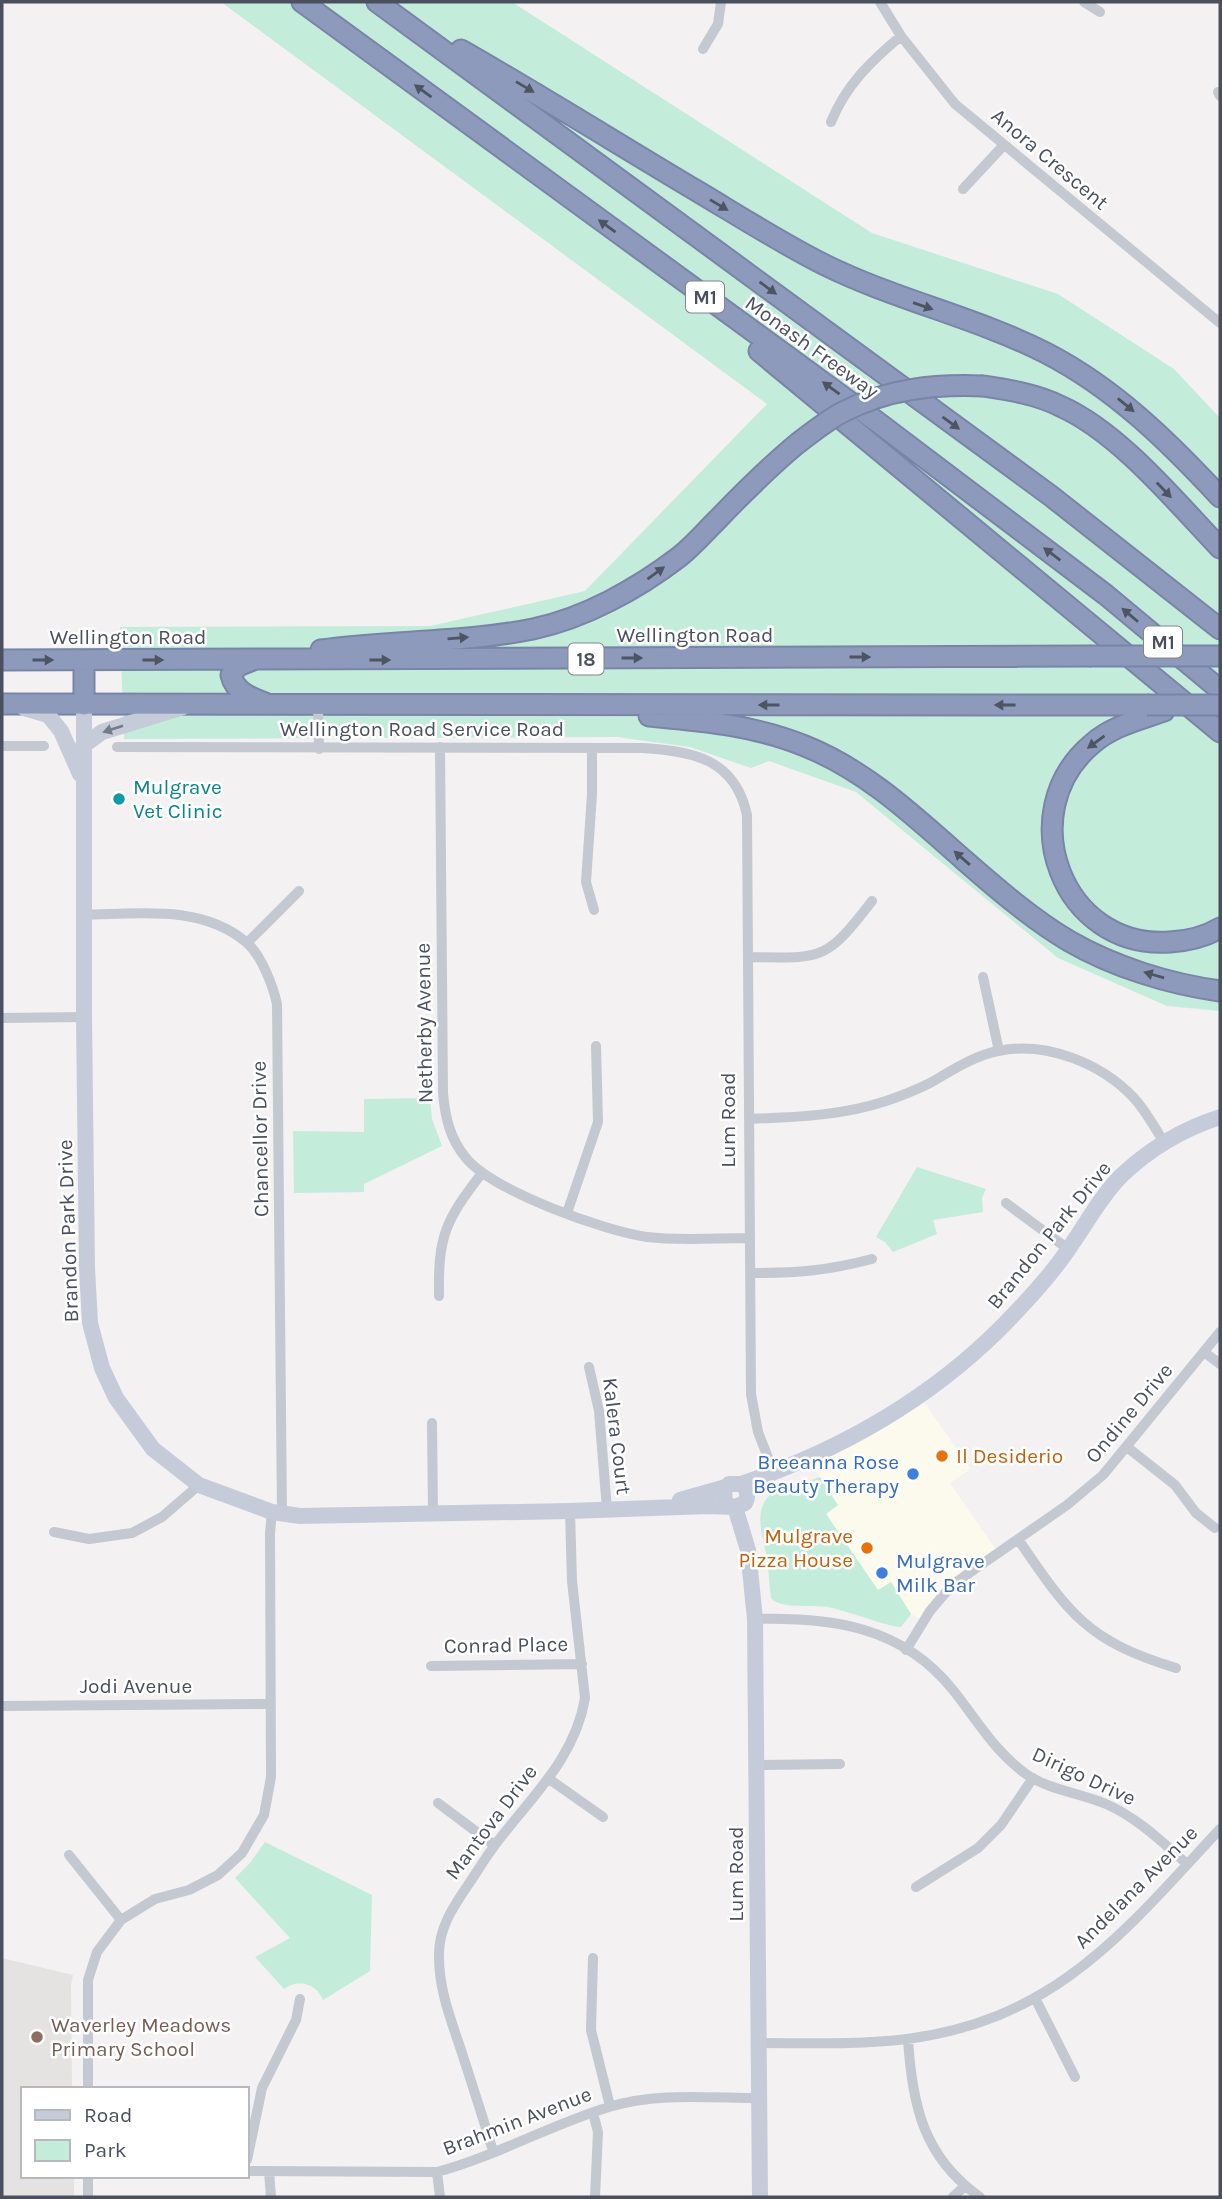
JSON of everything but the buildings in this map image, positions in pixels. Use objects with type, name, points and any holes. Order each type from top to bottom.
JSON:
[{"type":"highway","name":"Monash Freeway","points":[[302,2],[876,421],[1095,587],[1220,690]]},
{"type":"highway","name":"Monash Freeway","points":[[379,3],[1051,496],[1220,629]]},
{"type":"highway","points":[[379,3],[825,265],[897,297],[976,324],[1034,348],[1097,383],[1148,424],[1220,497]]},
{"type":"highway","points":[[641,251],[850,428],[1094,625],[1220,732]]},
{"type":"highway","points":[[270,704],[236,687],[231,675],[237,666],[252,660],[365,644],[459,638],[533,629],[574,616],[615,598],[645,581],[681,555],[768,468],[842,412],[916,387],[945,384],[1013,390],[1063,407],[1112,440],[1220,548]]},
{"type":"highway","name":"Wellington Road","points":[[2,660],[1220,656]]},
{"type":"highway","points":[[84,660],[84,705]]},
{"type":"highway","name":"18","points":[[6,704],[486,704],[1152,710],[1183,705],[1220,705]]},
{"type":"highway","points":[[486,704],[709,721],[757,729],[806,746],[866,779],[897,800],[967,862],[1069,941],[1112,963],[1220,991]]},
{"type":"highway","points":[[1152,710],[1093,742],[1073,763],[1060,786],[1052,813],[1051,842],[1058,870],[1079,905],[1093,919],[1118,934],[1162,943],[1191,940],[1220,928]]},
{"type":"street","points":[[703,49],[718,24],[721,2]]},
{"type":"street","name":"Anora Crescent","points":[[880,2],[901,36],[955,104],[1220,323]]},
{"type":"street","points":[[1084,2],[1100,12]]},
{"type":"street","points":[[831,122],[839,100],[856,79],[871,61],[901,36]]},
{"type":"street","points":[[963,189],[1003,146]]},
{"type":"street","points":[[6,704],[48,715],[61,731],[83,780]]},
{"type":"street","points":[[318,704],[319,749]]},
{"type":"street","name":"Brandon Park Drive","points":[[84,705],[83,915],[90,1323],[102,1368],[116,1398],[153,1449],[199,1485],[277,1513],[322,1517],[570,1511],[738,1497],[774,1473],[842,1443],[899,1410],[939,1382],[978,1350],[1016,1312],[1069,1249],[1120,1177],[1164,1142],[1220,1117]]},
{"type":"street","points":[[83,746],[102,732],[192,705]]},
{"type":"street","points":[[2,746],[44,746]]},
{"type":"street","name":"Wellington Road Service Road","points":[[117,747],[643,748],[680,752],[705,759],[724,770]]},
{"type":"street","name":"Netherby Avenue","points":[[440,747],[444,1110],[452,1137],[459,1149],[482,1173],[526,1196],[612,1230],[650,1237],[749,1238]]},
{"type":"street","points":[[592,748],[586,882],[594,910]]},
{"type":"street","name":"Lum Road","points":[[724,770],[739,790],[747,815],[752,1406],[758,1432],[774,1473]]},
{"type":"street","points":[[83,915],[176,914],[196,917],[248,942],[299,891]]},
{"type":"street","points":[[748,957],[801,958],[822,953],[838,943],[872,901]]},
{"type":"street","name":"Chancellor Drive","points":[[88,2087],[88,1980],[97,1952],[121,1920],[155,1899],[189,1890],[218,1875],[242,1853],[264,1815],[271,1777],[270,1533],[277,1513],[278,1004],[272,984],[248,942]]},
{"type":"street","points":[[983,977],[999,1051]]},
{"type":"street","points":[[2,1018],[84,1017]]},
{"type":"street","points":[[567,1213],[598,1122],[596,1046]]},
{"type":"street","points":[[749,1119],[824,1115],[873,1105],[912,1091],[960,1065],[999,1051],[1055,1054],[1097,1069],[1136,1101],[1164,1142]]},
{"type":"street","points":[[439,1296],[442,1237],[454,1211],[482,1173]]},
{"type":"street","points":[[1006,1203],[1069,1249]]},
{"type":"street","points":[[750,1273],[810,1272],[872,1259]]},
{"type":"street","name":"Ondine Drive","points":[[906,1650],[944,1592],[1078,1497],[1127,1447],[1220,1332]]},
{"type":"street","points":[[1204,1352],[1220,1364]]},
{"type":"street","name":"Kalera Court","points":[[589,1367],[599,1411],[607,1509]]},
{"type":"street","points":[[432,1423],[433,1514]]},
{"type":"street","points":[[1127,1447],[1175,1485],[1196,1513],[1215,1528]]},
{"type":"street","points":[[54,1532],[89,1539],[132,1533],[162,1517],[199,1485]]},
{"type":"street","name":"Lum Road","points":[[738,1497],[748,1550],[755,1619],[760,2197]]},
{"type":"street","name":"Mantova Drive","points":[[494,2151],[448,2010],[441,1984],[438,1955],[441,1932],[452,1909],[494,1845],[549,1779],[569,1746],[582,1715],[585,1698],[572,1581],[570,1511]]},
{"type":"street","points":[[1018,1539],[1060,1600],[1087,1627],[1123,1649],[1176,1668]]},
{"type":"street","name":"Dirigo Drive","points":[[755,1619],[829,1621],[870,1632],[906,1650],[933,1669],[956,1694],[991,1743],[1033,1778],[1106,1804],[1129,1816],[1187,1864]]},
{"type":"street","name":"Conrad Place","points":[[431,1666],[582,1664]]},
{"type":"street","name":"Jodi Avenue","points":[[2,1706],[270,1704]]},
{"type":"street","points":[[756,1765],[840,1764]]},
{"type":"street","points":[[915,1888],[978,1848],[1001,1825],[1033,1778]]},
{"type":"street","points":[[549,1779],[603,1817]]},
{"type":"street","points":[[438,1802],[494,1845]]},
{"type":"street","name":"Andelana Avenue","points":[[758,2043],[908,2039],[976,2023],[1035,1998],[1079,1971],[1104,1950],[1220,1829]]},
{"type":"street","points":[[1211,1839],[1220,1847]]},
{"type":"street","points":[[69,1856],[121,1920]]},
{"type":"street","points":[[593,1958],[591,2030],[610,2106]]},
{"type":"street","points":[[1035,1998],[1075,2077]]},
{"type":"street","points":[[248,2155],[262,2088],[296,2020],[300,1999]]},
{"type":"street","points":[[908,2039],[910,2074],[919,2118],[937,2154],[965,2186],[980,2197]]},
{"type":"street","name":"Brahmin Avenue","points":[[248,2171],[437,2172],[467,2164],[610,2106],[650,2099],[759,2098]]},
{"type":"street","points":[[593,2113],[598,2132],[595,2197]]},
{"type":"street","points":[[269,2172],[271,2197]]},
{"type":"street","points":[[437,2172],[440,2197]]},
{"type":"street","points":[[88,2178],[88,2197]]},
{"type":"street","points":[[953,2197],[965,2186]]},
{"type":"shaded area","points":[[922,1399],[971,1469],[950,1483],[997,1551],[921,1620],[911,1614],[891,1583],[878,1591],[826,1513],[838,1505],[810,1462]]},
{"type":"shaded area","name":"Waverley Meadows Primary School","points":[[2,1958],[73,1975],[72,2087],[21,2087],[21,2178],[74,2178],[74,2197],[2,2197]]},
{"type":"green space","points":[[221,2],[512,2],[872,233],[1058,294],[1174,369],[1220,418],[1220,1011],[1167,1006],[1058,958],[856,792],[769,761],[751,768],[690,747],[617,737],[124,739],[120,627],[430,626],[585,591],[767,404]]},
{"type":"green space","points":[[430,1098],[432,1119],[442,1146],[364,1184],[364,1192],[294,1193],[293,1131],[364,1132],[364,1099]]},
{"type":"green space","points":[[917,1167],[986,1189],[982,1198],[983,1212],[933,1220],[937,1234],[893,1252],[885,1242],[876,1237]]},
{"type":"green space","points":[[820,1477],[838,1505],[826,1514],[878,1590],[891,1582],[911,1614],[901,1627],[828,1607],[781,1604],[771,1598],[760,1517],[762,1509],[770,1495]]},
{"type":"green space","points":[[265,1842],[372,1895],[370,1971],[323,2000],[316,1990],[307,1984],[296,1984],[284,1989],[255,1957],[290,1938],[235,1878]]},
{"type":"place","name":"Mulgrave Vet Clinic","points":[[119,799]]},
{"type":"place","name":"Il Desiderio","points":[[942,1456]]},
{"type":"place","name":"Breeanna Rose Beauty Therapy","points":[[913,1474]]},
{"type":"place","name":"Mulgrave Pizza House","points":[[867,1548]]},
{"type":"place","name":"Mulgrave Milk Bar","points":[[882,1573]]},
{"type":"place","name":"Waverley Meadows Primary School","points":[[37,2037]]}]
